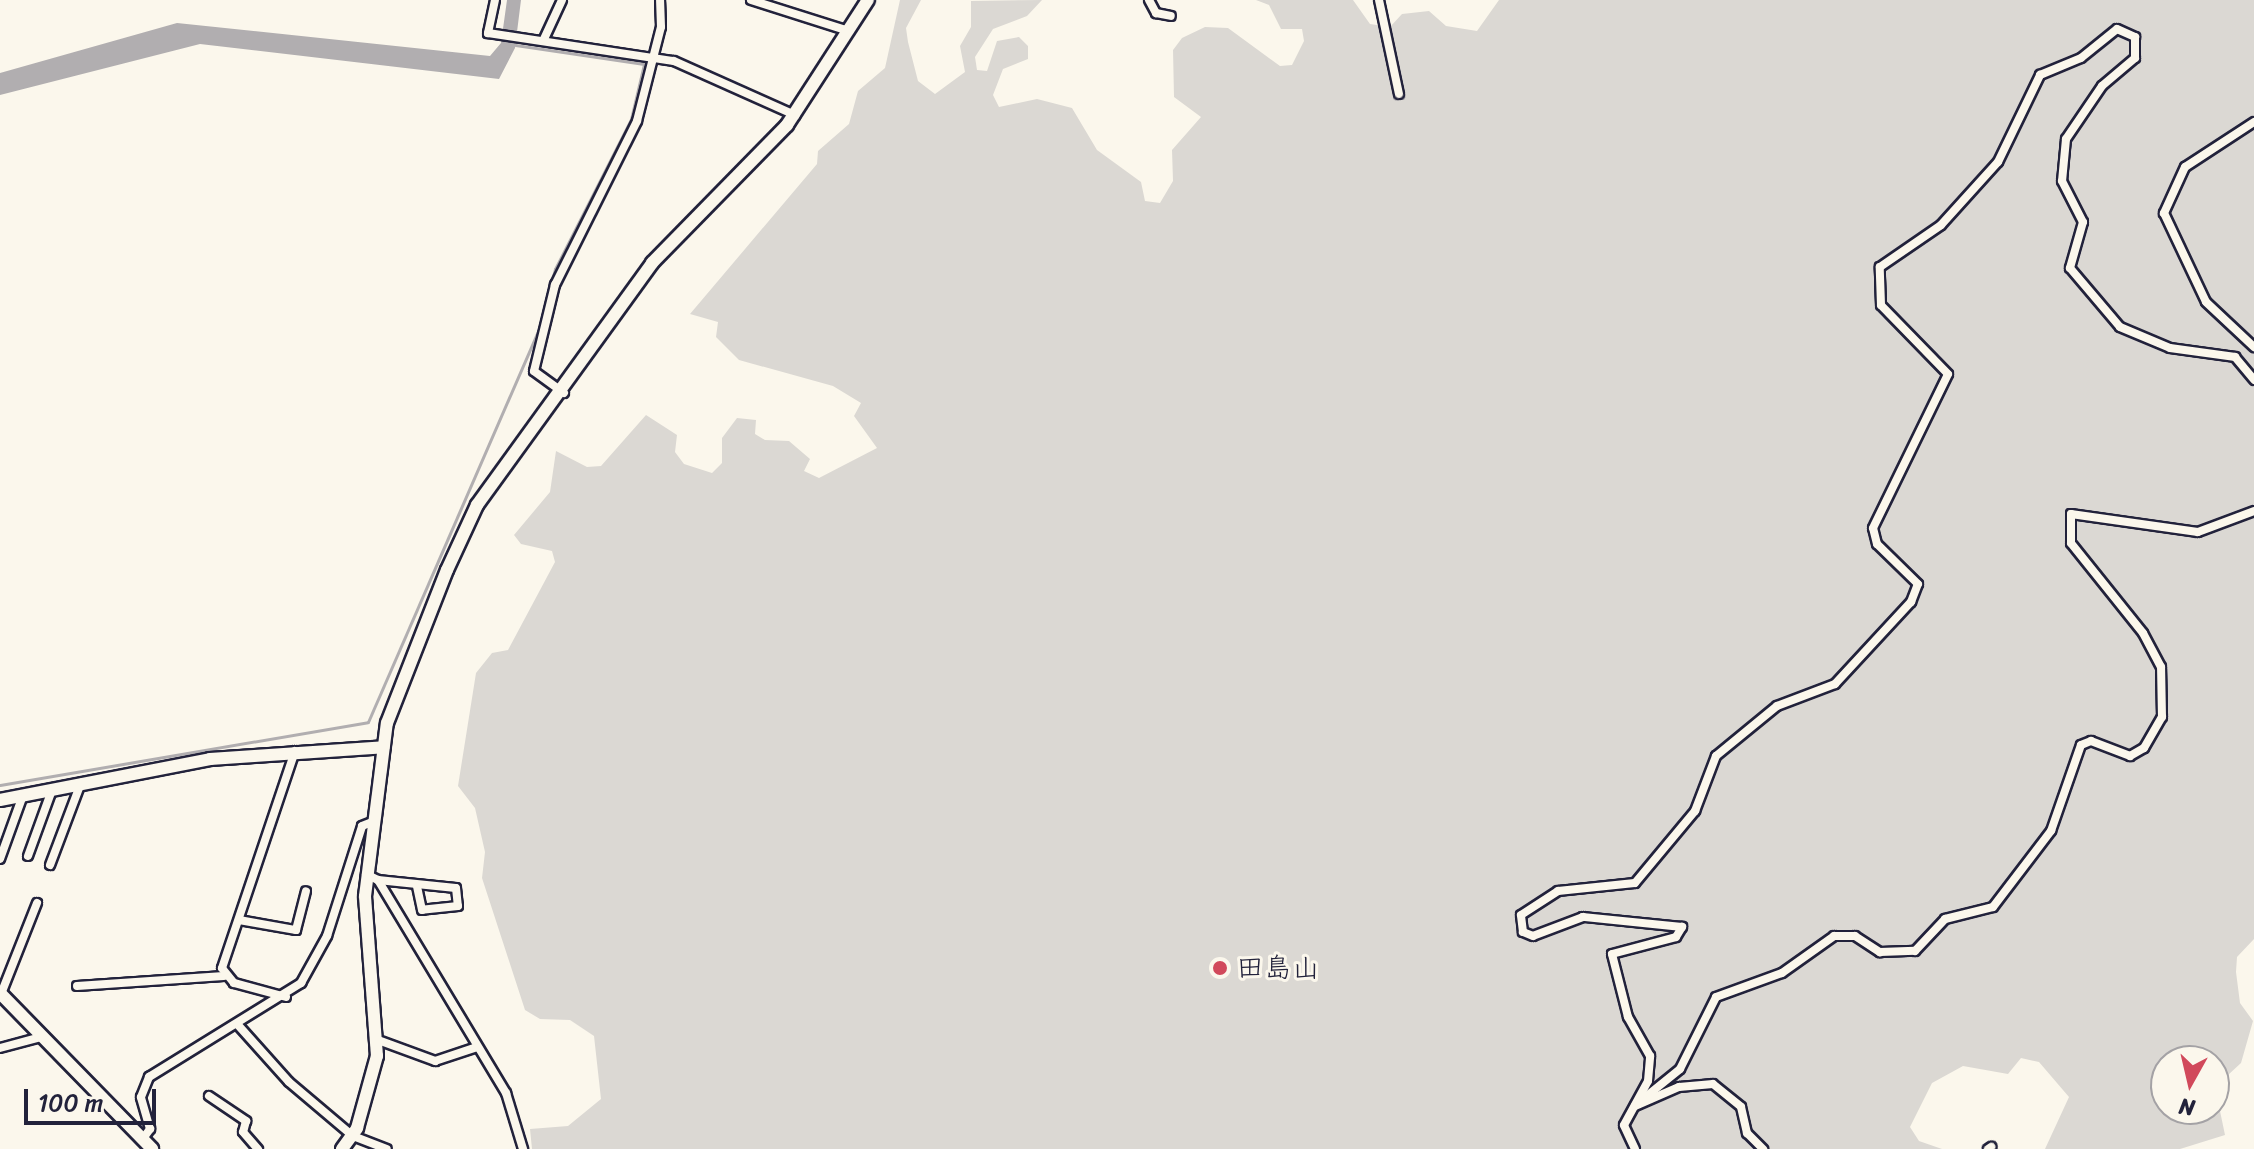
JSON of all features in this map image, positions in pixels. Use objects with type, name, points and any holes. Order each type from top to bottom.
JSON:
[{"type":"street","points":[[495,0],[488,33],[652,55],[795,115]]},
{"type":"street","points":[[544,39],[562,0]]},
{"type":"street","points":[[564,393],[534,371],[555,285],[633,130],[652,55],[660,0]]},
{"type":"street","points":[[751,0],[849,31]]},
{"type":"street","points":[[342,1149],[353,1136],[378,1040],[372,822],[384,747],[395,698],[477,505],[564,393],[652,263],[795,115],[868,0]]},
{"type":"street","points":[[1149,0],[1156,13],[1171,16]]},
{"type":"street","points":[[1379,0],[1399,94]]},
{"type":"street","points":[[1635,1149],[1624,1125],[1648,1081],[1650,1056],[1628,1017],[1612,954],[1676,937],[1682,927],[1583,917],[1533,936],[1523,932],[1521,915],[1558,891],[1635,883],[1695,811],[1716,756],[1777,706],[1835,684],[1911,602],[1918,584],[1877,544],[1873,528],[1948,374],[1881,305],[1880,267],[1941,225],[1998,162],[2040,75],[2081,58],[2117,29],[2135,37],[2135,58],[2102,86],[2066,139],[2062,181],[2083,222],[2070,268],[2120,327],[2170,348],[2235,357],[2254,380]]},
{"type":"street","points":[[2254,122],[2185,167],[2164,213],[2206,302],[2254,347]]},
{"type":"street","points":[[1633,1107],[1680,1069],[1716,997],[1782,973],[1834,936],[1855,936],[1880,952],[1915,951],[1945,919],[1993,907],[2051,831],[2081,745],[2091,741],[2130,756],[2144,748],[2162,717],[2161,667],[2143,633],[2071,543],[2071,514],[2198,532],[2254,511]]},
{"type":"street","points":[[0,800],[81,783],[295,751],[384,747]]},
{"type":"street","points":[[224,976],[239,920],[295,751]]},
{"type":"street","points":[[50,865],[81,783]]},
{"type":"street","points":[[28,856],[52,790]]},
{"type":"street","points":[[0,859],[23,795]]},
{"type":"street","points":[[142,1140],[150,1129],[141,1097],[149,1077],[286,997],[327,936],[362,826],[372,822]]},
{"type":"street","points":[[372,877],[417,887],[456,888],[458,906],[422,910],[417,887]]},
{"type":"street","points":[[372,877],[506,1093],[523,1149]]},
{"type":"street","points":[[239,920],[296,930],[306,891]]},
{"type":"street","points":[[37,903],[0,994],[152,1149]]},
{"type":"street","points":[[77,986],[224,976],[286,997]]},
{"type":"street","points":[[238,1025],[289,1082],[353,1136],[387,1149]]},
{"type":"street","points":[[0,1048],[41,1037]]},
{"type":"street","points":[[378,1040],[435,1061],[477,1047]]},
{"type":"street","points":[[1633,1107],[1679,1087],[1713,1084],[1741,1107],[1747,1133],[1763,1149]]},
{"type":"street","points":[[209,1096],[246,1121],[243,1132],[258,1149]]},
{"type":"shaded area","points":[[507,0],[521,0],[515,48],[499,79],[200,44],[0,95],[0,73],[177,23],[490,56],[501,43]]},
{"type":"shaded area","points":[[900,0],[921,0],[906,28],[908,42],[918,81],[935,94],[965,72],[960,46],[971,27],[971,1],[1042,0],[1027,16],[993,29],[975,57],[977,70],[987,71],[997,41],[1019,37],[1028,46],[1028,59],[1003,69],[993,95],[999,107],[1037,99],[1072,108],[1097,150],[1141,182],[1145,201],[1160,203],[1173,181],[1172,150],[1201,117],[1174,97],[1173,50],[1182,38],[1205,27],[1228,28],[1280,66],[1292,65],[1304,41],[1302,29],[1281,29],[1269,5],[1256,0],[1353,0],[1370,24],[1390,27],[1402,14],[1429,11],[1446,26],[1477,31],[1499,0],[2254,0],[2254,939],[2237,957],[2236,972],[2240,1003],[2253,1021],[2241,1063],[2230,1073],[2230,1045],[2150,1045],[2150,1125],[2223,1125],[2225,1135],[2180,1149],[2045,1149],[2069,1097],[2039,1062],[2021,1058],[2008,1074],[1963,1066],[1932,1083],[1910,1127],[1919,1141],[1942,1149],[532,1149],[530,1129],[568,1126],[601,1099],[594,1036],[570,1020],[540,1019],[525,1010],[482,878],[485,852],[475,808],[458,786],[476,673],[492,653],[508,650],[555,562],[552,551],[521,544],[514,535],[550,492],[556,451],[587,467],[601,466],[646,415],[677,435],[675,452],[684,464],[712,473],[722,463],[722,438],[737,418],[756,420],[755,434],[765,440],[789,441],[810,459],[804,471],[819,478],[877,448],[854,416],[861,403],[833,386],[739,360],[716,337],[718,322],[690,314],[817,164],[818,151],[849,124],[858,91],[885,68]]},
{"type":"waterway","points":[[0,785],[368,722],[539,329],[555,269],[631,119],[644,64],[515,45]]},
{"type":"place","name":"田島山","points":[[1220,968]]}]
